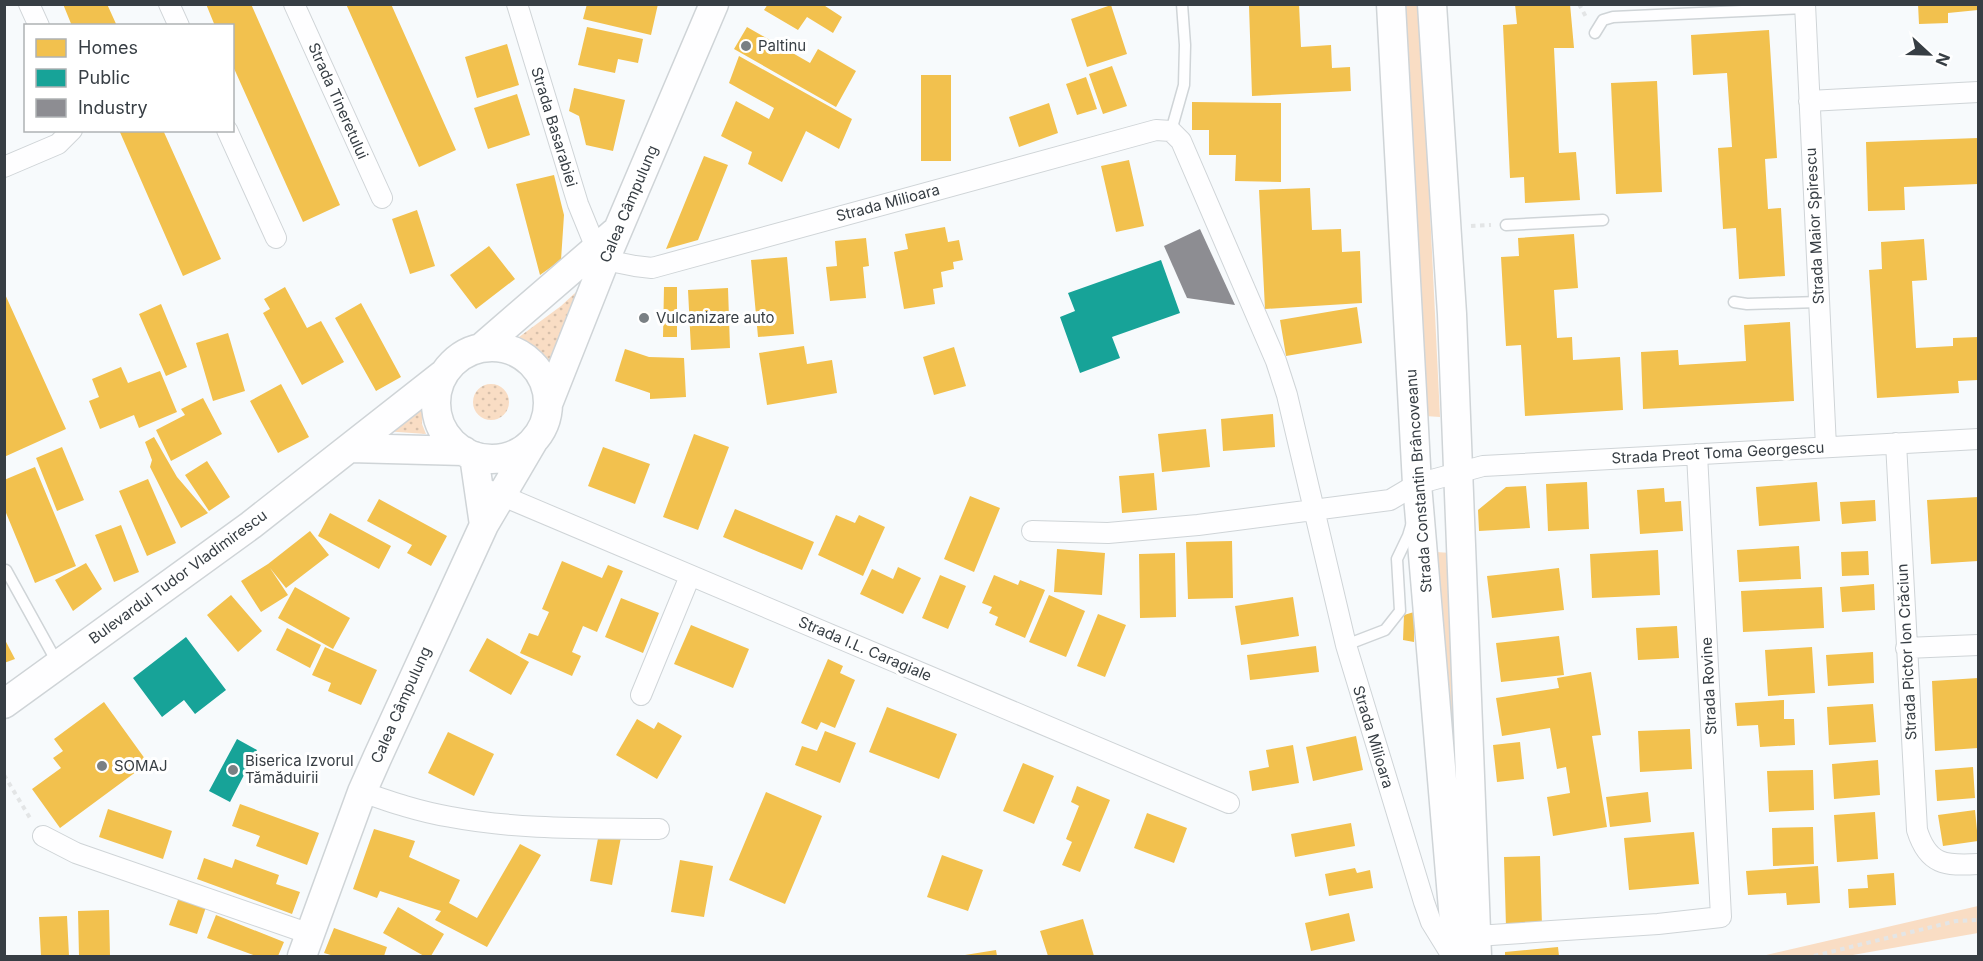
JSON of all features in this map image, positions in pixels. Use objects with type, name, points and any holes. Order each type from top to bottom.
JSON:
[{"type":"main road","name":"Calea Câmpulung","points":[[548,404],[601,254],[618,230],[714,4]]},
{"type":"main road","name":"Strada Constantin Brâncoveanu","points":[[1391,4],[1418,487],[1454,957]]},
{"type":"main road","points":[[1432,4],[1452,314],[1477,946]]},
{"type":"main road","points":[[482,347],[601,254]]},
{"type":"main road","points":[[350,448],[469,454],[491,459],[507,457],[521,450],[534,440],[543,425],[548,404],[546,389],[541,376],[527,359],[504,347],[482,347],[458,357],[442,375],[436,392],[437,416],[446,435],[469,454],[490,491]]},
{"type":"main road","name":"Bulevardul Tudor Vladimirescu","points":[[4,705],[251,525],[442,375]]},
{"type":"main road","name":"Calea Câmpulung","points":[[306,945],[362,792],[484,525],[490,491],[534,440]]},
{"type":"street","points":[[29,4],[38,24]]},
{"type":"street","points":[[169,4],[178,24]]},
{"type":"street","name":"Strada Tineretului","points":[[294,4],[382,198]]},
{"type":"street","name":"Strada Basarabiei","points":[[517,4],[575,195],[601,254]]},
{"type":"street","name":"Strada Maior Spirescu","points":[[1805,6],[1826,447]]},
{"type":"street","points":[[1809,101],[1978,92]]},
{"type":"street","name":"Strada Milioara","points":[[601,254],[635,266],[652,268],[1156,130],[1171,131],[1181,141],[1276,361],[1287,394],[1346,645],[1420,891],[1431,922],[1454,957]]},
{"type":"street","points":[[4,167],[58,144],[70,132]]},
{"type":"street","points":[[228,132],[276,238]]},
{"type":"street","name":"Strada Preot Toma Georgescu","points":[[1458,474],[1483,466],[1978,439]]},
{"type":"street","name":"Strada Pictor Ion Crăciun","points":[[1896,443],[1917,830],[1922,846],[1931,857],[1948,863],[1978,864]]},
{"type":"street","name":"Strada Rovine","points":[[1477,946],[1721,917],[1696,454]]},
{"type":"street","points":[[1032,531],[1108,533],[1198,525],[1390,500],[1418,487],[1458,474]]},
{"type":"street","name":"Strada I.L. Caragiale","points":[[490,491],[1229,803]]},
{"type":"street","points":[[641,695],[690,576]]},
{"type":"street","points":[[1906,648],[1978,645]]},
{"type":"street","points":[[362,792],[422,812],[452,818],[511,825],[659,829]]},
{"type":"street","points":[[43,836],[76,853],[306,945]]},
{"type":"lane","points":[[1171,131],[1184,85],[1185,45],[1182,4]]},
{"type":"lane","points":[[1595,33],[1603,20],[1613,17],[1805,6]]},
{"type":"lane","points":[[1506,225],[1603,220]]},
{"type":"lane","points":[[1734,302],[1748,304],[1819,302]]},
{"type":"lane","points":[[1346,645],[1385,630],[1400,611],[1396,559],[1408,536],[1418,487]]},
{"type":"lane","points":[[6,570],[59,665]]},
{"type":"path","points":[[4,775],[43,836]]},
{"type":"path","points":[[1814,957],[1956,921],[1978,920]]},
{"type":"shaded area","points":[[1405,5],[1420,5],[1440,417],[1425,416]]},
{"type":"shaded area","points":[[588,281],[549,369],[535,350],[515,340],[561,306]]},
{"type":"shaded area","points":[[491,384],[504,389],[509,402],[504,415],[491,420],[478,415],[473,402],[478,389]]},
{"type":"shaded area","points":[[423,406],[422,424],[426,434],[384,431]]},
{"type":"shaded area","points":[[1436,552],[1451,553],[1468,956]]},
{"type":"shaded area","points":[[1978,906],[1978,933],[1847,956],[1762,956]]},
{"type":"building: Homes","points":[[63,4],[107,4],[116,24],[71,24]]},
{"type":"building: Homes","points":[[206,4],[251,4],[340,205],[303,222],[234,68],[234,24],[214,24]]},
{"type":"building: Homes","points":[[346,4],[391,4],[456,150],[419,167]]},
{"type":"building: Homes","points":[[587,4],[658,4],[651,35],[583,19]]},
{"type":"building: Homes","points":[[768,4],[822,4],[842,17],[833,33],[807,17],[798,30],[764,10]]},
{"type":"building: Homes","points":[[1299,4],[1301,47],[1331,45],[1332,68],[1350,67],[1351,91],[1252,96],[1249,6]]},
{"type":"building: Homes","points":[[1515,4],[1570,4],[1574,48],[1554,48],[1559,153],[1576,152],[1580,200],[1525,203],[1524,177],[1510,178],[1503,25],[1517,24]]},
{"type":"building: Homes","points":[[1918,4],[1978,4],[1978,10],[1948,13],[1948,23],[1919,24]]},
{"type":"building: Homes","points":[[1111,5],[1127,54],[1087,67],[1071,19]]},
{"type":"building: Homes","points":[[587,27],[643,39],[638,63],[618,59],[615,73],[578,65]]},
{"type":"building: Homes","points":[[747,27],[810,63],[818,49],[856,71],[836,107],[734,49]]},
{"type":"building: Homes","points":[[1769,30],[1777,158],[1765,159],[1768,209],[1781,208],[1785,276],[1739,279],[1736,228],[1723,229],[1718,148],[1732,147],[1727,73],[1693,75],[1691,35]]},
{"type":"building: Homes","points":[[507,44],[519,85],[477,98],[465,57]]},
{"type":"building: Homes","points":[[739,56],[852,119],[839,149],[806,131],[782,182],[748,164],[752,152],[721,136],[736,101],[769,119],[774,108],[729,83]]},
{"type":"building: Homes","points":[[1112,66],[1127,106],[1103,114],[1089,74]]},
{"type":"building: Homes","points":[[921,75],[951,75],[951,161],[921,161]]},
{"type":"building: Homes","points":[[1086,77],[1097,109],[1077,115],[1066,84]]},
{"type":"building: Homes","points":[[1657,81],[1662,192],[1616,194],[1611,83]]},
{"type":"building: Homes","points":[[574,88],[625,100],[613,151],[586,145],[579,116],[569,111]]},
{"type":"building: Homes","points":[[517,94],[530,135],[488,149],[474,108]]},
{"type":"building: Homes","points":[[1192,102],[1281,103],[1281,182],[1235,181],[1236,155],[1209,155],[1209,130],[1192,130]]},
{"type":"building: Homes","points":[[1049,103],[1058,133],[1019,147],[1009,117]]},
{"type":"building: Homes","points":[[120,132],[164,132],[221,259],[183,276]]},
{"type":"building: Homes","points":[[1978,138],[1978,184],[1904,187],[1905,210],[1868,211],[1866,142]]},
{"type":"building: Homes","points":[[704,156],[728,165],[698,240],[666,249]]},
{"type":"building: Homes","points":[[1129,160],[1144,226],[1116,232],[1101,166]]},
{"type":"building: Homes","points":[[554,175],[564,215],[561,260],[540,275],[516,184]]},
{"type":"building: Homes","points":[[1310,188],[1312,230],[1341,229],[1342,252],[1360,251],[1362,303],[1265,309],[1259,190]]},
{"type":"building: Homes","points":[[417,210],[435,266],[410,274],[392,219]]},
{"type":"building: Homes","points":[[945,227],[948,242],[959,240],[963,260],[953,262],[954,269],[941,272],[943,287],[933,289],[935,304],[904,309],[894,252],[908,249],[905,234]]},
{"type":"building: Homes","points":[[1574,234],[1578,288],[1554,290],[1557,338],[1572,337],[1573,360],[1620,357],[1623,410],[1525,416],[1521,345],[1506,346],[1501,257],[1519,256],[1518,238]]},
{"type":"building: Homes","points":[[866,238],[869,266],[863,267],[866,298],[830,301],[826,267],[837,266],[835,241]]},
{"type":"building: Homes","points":[[1924,239],[1927,280],[1912,281],[1916,348],[1953,346],[1953,338],[1978,337],[1978,380],[1958,381],[1959,393],[1877,398],[1869,270],[1882,269],[1881,242]]},
{"type":"building: Homes","points":[[489,246],[515,279],[476,309],[450,275]]},
{"type":"building: Homes","points":[[787,257],[794,334],[758,337],[751,260]]},
{"type":"building: Homes","points":[[285,287],[307,328],[321,321],[344,362],[302,385],[263,313],[270,309],[264,299]]},
{"type":"building: Homes","points":[[664,287],[677,287],[677,337],[663,337]]},
{"type":"building: Homes","points":[[728,288],[730,348],[691,350],[688,290]]},
{"type":"building: Homes","points":[[4,292],[66,429],[4,457]]},
{"type":"building: Homes","points":[[361,303],[401,377],[376,391],[335,318]]},
{"type":"building: Homes","points":[[161,304],[187,367],[166,376],[139,314]]},
{"type":"building: Homes","points":[[1357,307],[1362,343],[1286,356],[1280,320]]},
{"type":"building: Homes","points":[[1790,322],[1794,401],[1643,409],[1641,352],[1678,350],[1679,365],[1746,361],[1744,325]]},
{"type":"building: Homes","points":[[228,333],[245,391],[213,401],[196,343]]},
{"type":"building: Homes","points":[[804,346],[807,364],[832,360],[837,393],[767,405],[759,353]]},
{"type":"building: Homes","points":[[954,347],[966,386],[934,395],[923,357]]},
{"type":"building: Homes","points":[[625,349],[649,357],[684,358],[686,397],[650,399],[650,393],[615,381]]},
{"type":"building: Homes","points":[[121,367],[128,383],[160,371],[177,412],[139,428],[134,415],[100,429],[89,401],[99,397],[92,379]]},
{"type":"building: Homes","points":[[281,384],[309,437],[278,453],[250,401]]},
{"type":"building: Homes","points":[[203,398],[222,434],[171,461],[156,430],[185,415],[181,409]]},
{"type":"building: Homes","points":[[1273,414],[1275,447],[1223,451],[1221,419]]},
{"type":"building: Homes","points":[[1206,429],[1210,467],[1162,472],[1158,434]]},
{"type":"building: Homes","points":[[694,434],[729,447],[698,530],[663,517]]},
{"type":"building: Homes","points":[[154,437],[177,477],[208,513],[181,528],[150,467],[152,460],[145,442]]},
{"type":"building: Homes","points":[[62,447],[84,500],[57,511],[36,458]]},
{"type":"building: Homes","points":[[603,447],[650,464],[635,504],[588,486]]},
{"type":"building: Homes","points":[[207,461],[230,497],[209,511],[185,475]]},
{"type":"building: Homes","points":[[35,467],[76,566],[35,583],[4,508],[4,480]]},
{"type":"building: Homes","points":[[1154,473],[1157,510],[1122,513],[1119,476]]},
{"type":"building: Homes","points":[[148,479],[176,543],[147,556],[119,491]]},
{"type":"building: Homes","points":[[1587,482],[1589,529],[1548,531],[1546,484]]},
{"type":"building: Homes","points":[[1817,482],[1820,521],[1759,526],[1756,487]]},
{"type":"building: Homes","points":[[1526,486],[1530,528],[1479,531],[1478,510],[1506,487]]},
{"type":"building: Homes","points":[[1664,488],[1665,502],[1681,501],[1683,531],[1640,534],[1637,490]]},
{"type":"building: Homes","points":[[970,496],[1000,508],[974,572],[944,559]]},
{"type":"building: Homes","points":[[1978,497],[1978,561],[1931,564],[1927,500]]},
{"type":"building: Homes","points":[[379,499],[447,536],[431,566],[407,553],[412,545],[367,521]]},
{"type":"building: Homes","points":[[1875,500],[1876,521],[1842,524],[1840,502]]},
{"type":"building: Homes","points":[[735,509],[814,542],[802,570],[723,537]]},
{"type":"building: Homes","points":[[330,513],[391,546],[379,569],[318,536]]},
{"type":"building: Homes","points":[[836,515],[855,523],[859,515],[885,527],[863,576],[818,555]]},
{"type":"building: Homes","points":[[121,525],[139,572],[114,582],[95,535]]},
{"type":"building: Homes","points":[[310,531],[329,555],[286,588],[270,568],[288,595],[261,612],[241,581],[268,564]]},
{"type":"building: Homes","points":[[1232,541],[1233,598],[1188,599],[1186,542]]},
{"type":"building: Homes","points":[[1799,546],[1801,579],[1739,582],[1737,550]]},
{"type":"building: Homes","points":[[1057,549],[1105,553],[1102,595],[1054,592]]},
{"type":"building: Homes","points":[[1658,550],[1660,595],[1592,598],[1590,554]]},
{"type":"building: Homes","points":[[1868,551],[1869,575],[1842,576],[1841,552]]},
{"type":"building: Homes","points":[[1175,553],[1176,617],[1140,618],[1139,554]]},
{"type":"building: Homes","points":[[562,561],[602,578],[608,565],[623,571],[597,632],[583,626],[572,652],[581,656],[572,676],[520,653],[529,633],[538,636],[549,612],[542,609]]},
{"type":"building: Homes","points":[[86,563],[102,589],[73,611],[55,580]]},
{"type":"building: Homes","points":[[898,567],[921,578],[903,614],[860,594],[872,569],[893,579]]},
{"type":"building: Homes","points":[[1559,568],[1564,610],[1492,618],[1487,576]]},
{"type":"building: Homes","points":[[940,575],[966,586],[948,629],[922,618]]},
{"type":"building: Homes","points":[[994,575],[1018,585],[1020,580],[1045,590],[1025,638],[995,625],[998,617],[989,613],[992,607],[982,603]]},
{"type":"building: Homes","points":[[1874,584],[1875,610],[1842,612],[1840,587]]},
{"type":"building: Homes","points":[[295,587],[350,618],[333,649],[278,618]]},
{"type":"building: Homes","points":[[1822,587],[1824,628],[1743,632],[1741,591]]},
{"type":"building: Homes","points":[[231,595],[262,631],[238,652],[207,615]]},
{"type":"building: Homes","points":[[1049,595],[1085,611],[1066,657],[1029,642]]},
{"type":"building: Homes","points":[[1293,597],[1299,636],[1241,645],[1235,606]]},
{"type":"building: Homes","points":[[621,598],[659,613],[643,653],[605,637]]},
{"type":"building: Homes","points":[[1414,612],[1414,642],[1403,640],[1404,615]]},
{"type":"building: Homes","points":[[1098,614],[1126,625],[1105,677],[1077,666]]},
{"type":"building: Homes","points":[[691,625],[749,649],[733,688],[674,664]]},
{"type":"building: Homes","points":[[1677,626],[1679,658],[1638,660],[1636,628]]},
{"type":"building: Homes","points":[[287,628],[321,645],[310,668],[276,650]]},
{"type":"building: Homes","points":[[1559,636],[1564,675],[1501,682],[1496,643]]},
{"type":"building: Homes","points":[[4,638],[15,659],[4,663]]},
{"type":"building: Homes","points":[[487,638],[529,662],[511,695],[469,671]]},
{"type":"building: Homes","points":[[1316,646],[1319,672],[1250,680],[1247,655]]},
{"type":"building: Homes","points":[[325,647],[377,670],[361,705],[328,691],[331,683],[312,675]]},
{"type":"building: Homes","points":[[1812,647],[1815,693],[1768,696],[1765,650]]},
{"type":"building: Homes","points":[[1873,652],[1874,683],[1828,686],[1826,655]]},
{"type":"building: Homes","points":[[828,659],[843,666],[840,673],[855,680],[835,728],[821,722],[817,730],[801,723]]},
{"type":"building: Homes","points":[[1591,672],[1601,735],[1592,736],[1607,827],[1553,836],[1547,797],[1570,793],[1566,767],[1557,769],[1550,728],[1502,736],[1496,698],[1559,688],[1557,678]]},
{"type":"building: Homes","points":[[1978,678],[1978,748],[1935,751],[1932,681]]},
{"type":"building: Homes","points":[[1784,700],[1784,719],[1794,719],[1795,745],[1760,747],[1758,725],[1737,726],[1735,703]]},
{"type":"building: Homes","name":"SOMAJ","points":[[104,702],[148,763],[60,828],[32,789],[61,768],[53,758],[63,751],[54,739]]},
{"type":"building: Homes","points":[[1873,704],[1876,742],[1829,745],[1827,707]]},
{"type":"building: Homes","points":[[887,707],[957,734],[939,779],[869,752]]},
{"type":"building: Homes","points":[[637,719],[654,729],[658,722],[682,736],[657,779],[616,755]]},
{"type":"building: Homes","points":[[1690,729],[1692,769],[1640,772],[1638,731]]},
{"type":"building: Homes","points":[[825,731],[856,743],[840,783],[795,765],[802,746],[817,751]]},
{"type":"building: Homes","points":[[448,732],[494,754],[474,796],[428,773]]},
{"type":"building: Homes","points":[[1356,736],[1363,770],[1313,781],[1306,747]]},
{"type":"building: Homes","points":[[1520,742],[1524,779],[1497,782],[1493,745]]},
{"type":"building: Homes","points":[[1293,745],[1299,783],[1252,791],[1249,771],[1269,767],[1266,750]]},
{"type":"building: Homes","points":[[1878,760],[1880,795],[1834,799],[1832,764]]},
{"type":"building: Homes","points":[[1023,763],[1054,776],[1034,824],[1003,811]]},
{"type":"building: Homes","points":[[1973,767],[1975,798],[1937,801],[1935,770]]},
{"type":"building: Homes","points":[[1813,770],[1814,810],[1769,812],[1767,771]]},
{"type":"building: Homes","points":[[1077,786],[1110,800],[1080,872],[1062,865],[1072,842],[1066,839],[1079,806],[1071,802]]},
{"type":"building: Homes","points":[[766,792],[822,816],[785,904],[729,880]]},
{"type":"building: Homes","points":[[1648,792],[1651,822],[1610,827],[1606,797]]},
{"type":"building: Homes","points":[[240,804],[319,833],[307,865],[256,846],[260,836],[232,826]]},
{"type":"building: Homes","points":[[108,809],[172,831],[163,859],[99,837]]},
{"type":"building: Homes","points":[[1975,810],[1978,841],[1943,846],[1938,815]]},
{"type":"building: Homes","points":[[1875,812],[1878,859],[1837,862],[1834,815]]},
{"type":"building: Homes","points":[[1147,813],[1187,828],[1174,863],[1134,848]]},
{"type":"building: Homes","points":[[1351,823],[1355,846],[1295,857],[1291,834]]},
{"type":"building: Homes","points":[[1813,827],[1814,864],[1773,866],[1772,828]]},
{"type":"building: Homes","points":[[374,829],[415,841],[409,857],[460,880],[449,903],[477,918],[520,844],[541,855],[487,947],[435,920],[441,911],[380,891],[377,898],[353,889]]},
{"type":"building: Homes","points":[[1694,832],[1699,884],[1629,890],[1624,838]]},
{"type":"building: Homes","points":[[599,833],[621,837],[612,885],[590,881]]},
{"type":"building: Homes","points":[[942,855],[983,870],[968,911],[927,897]]},
{"type":"building: Homes","points":[[1540,856],[1542,926],[1506,927],[1504,857]]},
{"type":"building: Homes","points":[[204,858],[232,868],[235,859],[279,875],[276,884],[300,892],[292,914],[197,879]]},
{"type":"building: Homes","points":[[680,860],[713,866],[704,917],[671,912]]},
{"type":"building: Homes","points":[[1818,866],[1820,903],[1787,905],[1786,893],[1748,895],[1746,871]]},
{"type":"building: Homes","points":[[1355,868],[1357,873],[1370,870],[1373,888],[1329,896],[1325,874]]},
{"type":"building: Homes","points":[[1894,873],[1896,905],[1849,908],[1848,889],[1868,888],[1867,875]]},
{"type":"building: Homes","points":[[179,897],[206,907],[197,934],[169,925]]},
{"type":"building: Homes","points":[[398,907],[444,934],[431,956],[424,956],[383,933]]},
{"type":"building: Homes","points":[[109,910],[110,956],[79,956],[78,911]]},
{"type":"building: Homes","points":[[1349,913],[1355,941],[1311,951],[1305,923]]},
{"type":"building: Homes","points":[[216,915],[284,942],[278,956],[256,956],[207,938]]},
{"type":"building: Homes","points":[[67,916],[69,956],[41,956],[39,917]]},
{"type":"building: Homes","points":[[1083,919],[1094,956],[1048,956],[1040,931]]},
{"type":"building: Homes","points":[[334,928],[387,947],[384,956],[334,956],[324,953]]},
{"type":"building: Homes","points":[[1558,947],[1559,956],[1505,956],[1505,952]]},
{"type":"building: Homes","points":[[996,950],[997,956],[965,956],[965,955]]},
{"type":"building: Public","points":[[1161,260],[1180,313],[1112,337],[1120,358],[1080,373],[1060,317],[1075,311],[1068,293]]},
{"type":"building: Public","points":[[186,637],[226,690],[195,714],[184,700],[162,717],[133,678]]},
{"type":"building: Public","name":"Biserica Izvorul Tămăduirii","points":[[237,739],[257,750],[230,802],[209,791]]},
{"type":"building: Industry","points":[[1200,229],[1235,305],[1187,298],[1164,246]]},
{"type":"place","name":"Paltinu","points":[[746,46]]},
{"type":"place","name":"Vulcanizare auto","points":[[644,318]]},
{"type":"place","name":"SOMAJ","points":[[102,766]]},
{"type":"place","name":"Biserica Izvorul Tămăduirii","points":[[233,770]]}]
